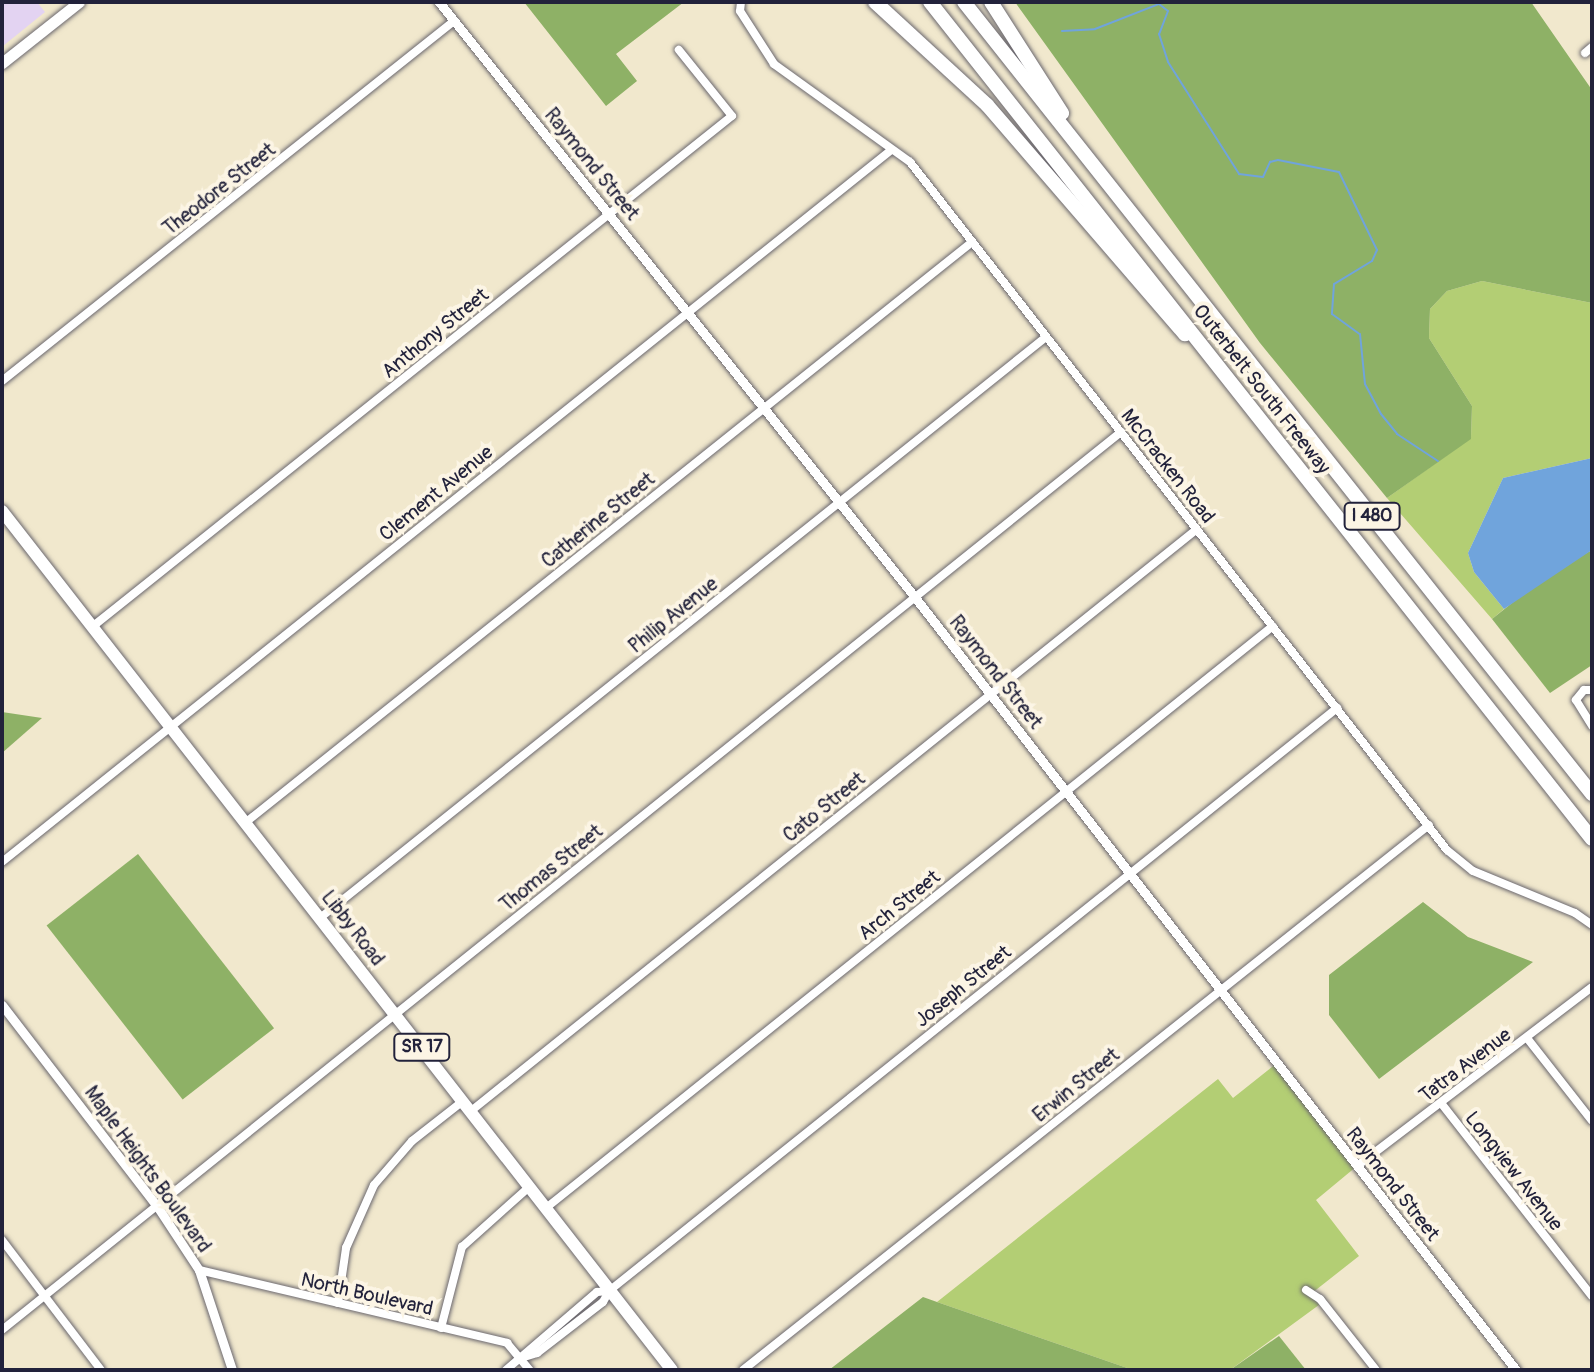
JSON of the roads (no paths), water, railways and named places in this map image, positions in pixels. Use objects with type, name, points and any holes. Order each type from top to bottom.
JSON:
[{"type":"highway","points":[[875,2],[977,94],[1163,314],[1218,364]]},
{"type":"highway","name":"Outerbelt South Freeway","points":[[930,2],[1592,839]]},
{"type":"highway","name":"Outerbelt South Freeway","points":[[964,2],[1592,794]]},
{"type":"highway","points":[[991,2],[1086,156]]},
{"type":"main road","points":[[2,63],[79,2]]},
{"type":"main road","name":"Libby Road","points":[[2,511],[672,1370]]},
{"type":"street","name":"Raymond Street","points":[[439,2],[915,597],[1516,1370]]},
{"type":"street","name":"McCracken Road","points":[[741,2],[740,11],[774,64],[910,162],[1429,825],[1473,871],[1575,913],[1592,925]]},
{"type":"street","name":"Theodore Street","points":[[2,381],[454,21]]},
{"type":"street","name":"Anthony Street","points":[[92,627],[732,116],[679,50]]},
{"type":"street","name":"Clement Avenue","points":[[2,862],[891,150]]},
{"type":"street","name":"Catherine Street","points":[[245,823],[972,242]]},
{"type":"street","name":"Philip Avenue","points":[[320,918],[1046,337]]},
{"type":"street","name":"Thomas Street","points":[[2,1330],[1121,432]]},
{"type":"street","name":"Cato Street","points":[[338,1303],[346,1248],[374,1185],[412,1141],[467,1106],[1197,529]]},
{"type":"street","name":"Arch Street","points":[[546,1208],[1273,626]]},
{"type":"street","points":[[1592,690],[1584,690],[1576,700],[1592,726]]},
{"type":"street","name":"Joseph Street","points":[[506,1370],[521,1358],[531,1344],[596,1294],[609,1291],[1337,708]]},
{"type":"street","name":"Erwin Street","points":[[743,1370],[1429,825]]},
{"type":"street","name":"Tatra Avenue","points":[[1357,1166],[1592,987]]},
{"type":"street","name":"Maple Heights Boulevard","points":[[2,1005],[157,1206],[199,1270],[232,1370]]},
{"type":"street","points":[[1527,1038],[1592,1121]]},
{"type":"street","name":"Longview Avenue","points":[[1441,1103],[1592,1296]]},
{"type":"street","points":[[441,1328],[462,1247],[529,1187]]},
{"type":"street","points":[[2,1240],[101,1370]]},
{"type":"street","name":"North Boulevard","points":[[199,1270],[507,1343],[521,1358]]},
{"type":"street","points":[[1306,1290],[1320,1299],[1376,1370]]},
{"type":"street","points":[[521,1358],[530,1370]]},
{"type":"water","points":[[1592,458],[1592,550],[1504,609],[1474,572],[1468,553],[1503,478]]},
{"type":"waterway","points":[[1062,31],[1095,29],[1159,4],[1168,11],[1159,34],[1168,62],[1239,174],[1263,177],[1270,162],[1278,160],[1339,172],[1377,250],[1372,261],[1334,284],[1332,314],[1360,334],[1365,384],[1381,414],[1397,434],[1438,461]]}]
